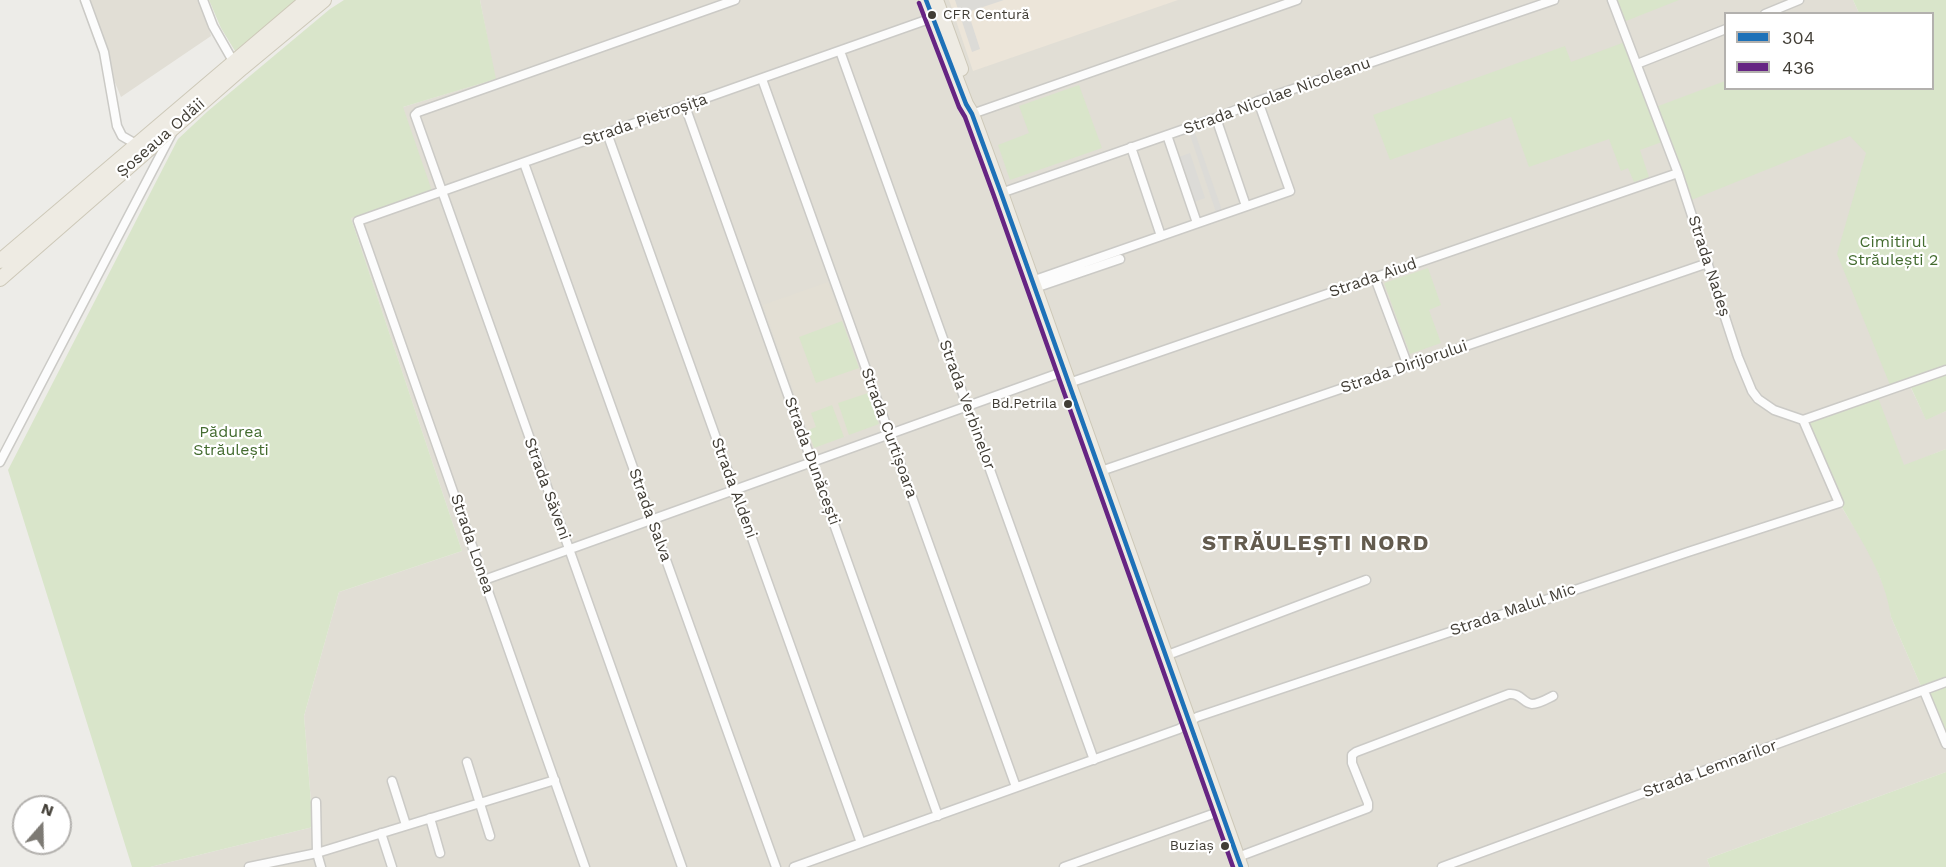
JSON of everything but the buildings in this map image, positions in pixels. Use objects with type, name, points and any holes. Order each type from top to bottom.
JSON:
[{"type":"main road","name":"Șoseaua Odăii","points":[[0,261],[307,0]]},
{"type":"main road","name":"Șoseaua Odăii","points":[[0,279],[176,124],[324,0]]},
{"type":"main road","points":[[926,0],[1001,193],[1221,811],[1237,864]]},
{"type":"main road","points":[[936,0],[972,103],[972,114]]},
{"type":"street","points":[[85,0],[104,52],[117,126],[122,136],[136,144]]},
{"type":"street","points":[[203,0],[213,26],[233,61]]},
{"type":"street","name":"Strada Săveni","points":[[682,867],[414,118],[418,112],[735,0]]},
{"type":"street","points":[[972,114],[1297,0]]},
{"type":"street","name":"Strada Nicolae Nicoleanu","points":[[1001,193],[1216,118],[1258,101],[1554,0]]},
{"type":"street","name":"Strada Nadeș","points":[[1611,0],[1678,173],[1738,357],[1752,391],[1758,399],[1774,410],[1803,420]]},
{"type":"street","points":[[1770,12],[1799,0]]},
{"type":"street","name":"Strada Pietroșița","points":[[358,221],[932,18]]},
{"type":"street","points":[[1637,64],[1724,29]]},
{"type":"street","name":"Strada Verbinelor","points":[[840,51],[1094,760]]},
{"type":"street","name":"Strada Curtișoara","points":[[762,79],[1016,787]]},
{"type":"street","points":[[1033,284],[1290,191],[1258,101]]},
{"type":"street","name":"Strada Dunăcești","points":[[686,106],[938,816]]},
{"type":"street","points":[[1216,118],[1246,206]]},
{"type":"street","points":[[0,462],[176,124]]},
{"type":"street","name":"Strada Aldeni","points":[[607,133],[861,843]]},
{"type":"street","points":[[1167,135],[1197,223]]},
{"type":"street","points":[[1131,147],[1161,236]]},
{"type":"street","name":"Strada Salva","points":[[524,163],[776,867]]},
{"type":"street","name":"Strada Aiud","points":[[484,580],[967,406],[1067,377],[1375,278],[1678,173]]},
{"type":"street","name":"Strada Lonea","points":[[358,221],[555,780],[583,866]]},
{"type":"street","points":[[1033,284],[1120,258]]},
{"type":"street","name":"Strada Dirijorului","points":[[1101,471],[1708,263]]},
{"type":"street","points":[[1375,278],[1408,366]]},
{"type":"street","points":[[1803,420],[1946,370]]},
{"type":"street","name":"Strada Malul Mic","points":[[794,867],[1179,729],[1197,717],[1839,503],[1803,420]]},
{"type":"street","points":[[1165,657],[1366,579]]},
{"type":"street","name":"Strada Lemnarilor","points":[[1442,867],[1946,682]]},
{"type":"street","points":[[1924,691],[1946,744]]},
{"type":"street","points":[[1237,864],[1368,808],[1352,763],[1352,755],[1356,752],[1509,694],[1517,694],[1529,704],[1535,704],[1553,696]]},
{"type":"street","points":[[467,762],[490,836]]},
{"type":"street","points":[[249,867],[317,853],[555,780]]},
{"type":"street","points":[[392,781],[406,825]]},
{"type":"street","points":[[316,802],[317,853],[321,867]]},
{"type":"street","points":[[1064,867],[1221,811]]},
{"type":"street","points":[[430,818],[440,853]]},
{"type":"street","points":[[381,832],[392,867]]},
{"type":"shaded area","points":[[81,0],[202,0],[211,36],[121,97]]},
{"type":"shaded area","points":[[480,0],[1853,0],[1859,12],[1724,12],[1724,90],[1891,90],[1890,384],[1907,380],[1926,419],[1946,411],[1946,449],[1904,466],[1839,503],[1869,551],[1889,598],[1891,617],[1946,744],[1946,772],[1707,859],[1710,867],[150,867],[313,827],[304,716],[339,592],[462,551],[351,218],[403,107],[495,79]]},
{"type":"shaded area","points":[[949,0],[1178,0],[973,71]]},
{"type":"shaded area","points":[[955,0],[1004,0],[968,12],[980,49],[972,52]]},
{"type":"shaded area","points":[[1195,133],[1223,213],[1217,215],[1190,135]]},
{"type":"shaded area","points":[[1190,153],[1205,198],[1194,202],[1179,157]]},
{"type":"shaded area","points":[[828,282],[879,424],[814,448],[763,305]]},
{"type":"green space","points":[[209,0],[297,0],[235,51],[221,28]]},
{"type":"green space","name":"Pădurea Străulești","points":[[344,0],[480,0],[496,79],[403,107],[432,191],[351,218],[462,551],[339,592],[304,716],[313,827],[150,867],[132,867],[8,470],[178,139],[208,111],[330,9]]},
{"type":"green space","points":[[1612,0],[1679,0],[1621,23]]},
{"type":"green space","name":"Cimitirul Străulești 2","points":[[1853,0],[1946,0],[1946,411],[1926,420],[1907,379],[1890,385],[1837,254],[1866,153],[1850,136],[1689,201],[1653,108],[1724,81],[1724,90],[1934,90],[1934,12],[1859,12]]},
{"type":"green space","points":[[1625,42],[1662,142],[1640,150],[1649,177],[1634,182],[1628,168],[1621,171],[1609,139],[1529,167],[1511,117],[1390,160],[1373,115],[1565,46],[1571,62]]},
{"type":"green space","points":[[1079,85],[1102,148],[1010,180],[998,145],[1029,133],[1019,106]]},
{"type":"green space","points":[[1428,268],[1441,305],[1429,310],[1441,343],[1410,354],[1384,283]]},
{"type":"green space","points":[[842,321],[859,368],[816,383],[799,337]]},
{"type":"green space","points":[[868,393],[879,424],[849,435],[838,403]]},
{"type":"green space","points":[[1877,395],[1904,465],[1946,449],[1946,744],[1891,617],[1878,572],[1835,494],[1803,420]]},
{"type":"green space","points":[[832,405],[844,437],[814,448],[808,430],[816,427],[811,413]]},
{"type":"green space","points":[[1946,772],[1946,867],[1710,867],[1707,859]]},
{"type":"transit line","name":"304","points":[[926,0],[1001,193],[1241,867]]},
{"type":"transit line","name":"436","points":[[919,3],[994,196],[1233,867]]},
{"type":"place","name":"CFR Centură","points":[[932,15]]},
{"type":"place","name":"Bd.Petrila","points":[[1068,404]]},
{"type":"place","name":"Buziaș","points":[[1225,846]]},
{"type":"district","name":"STRĂULEȘTI NORD","points":[[1316,544]]}]
